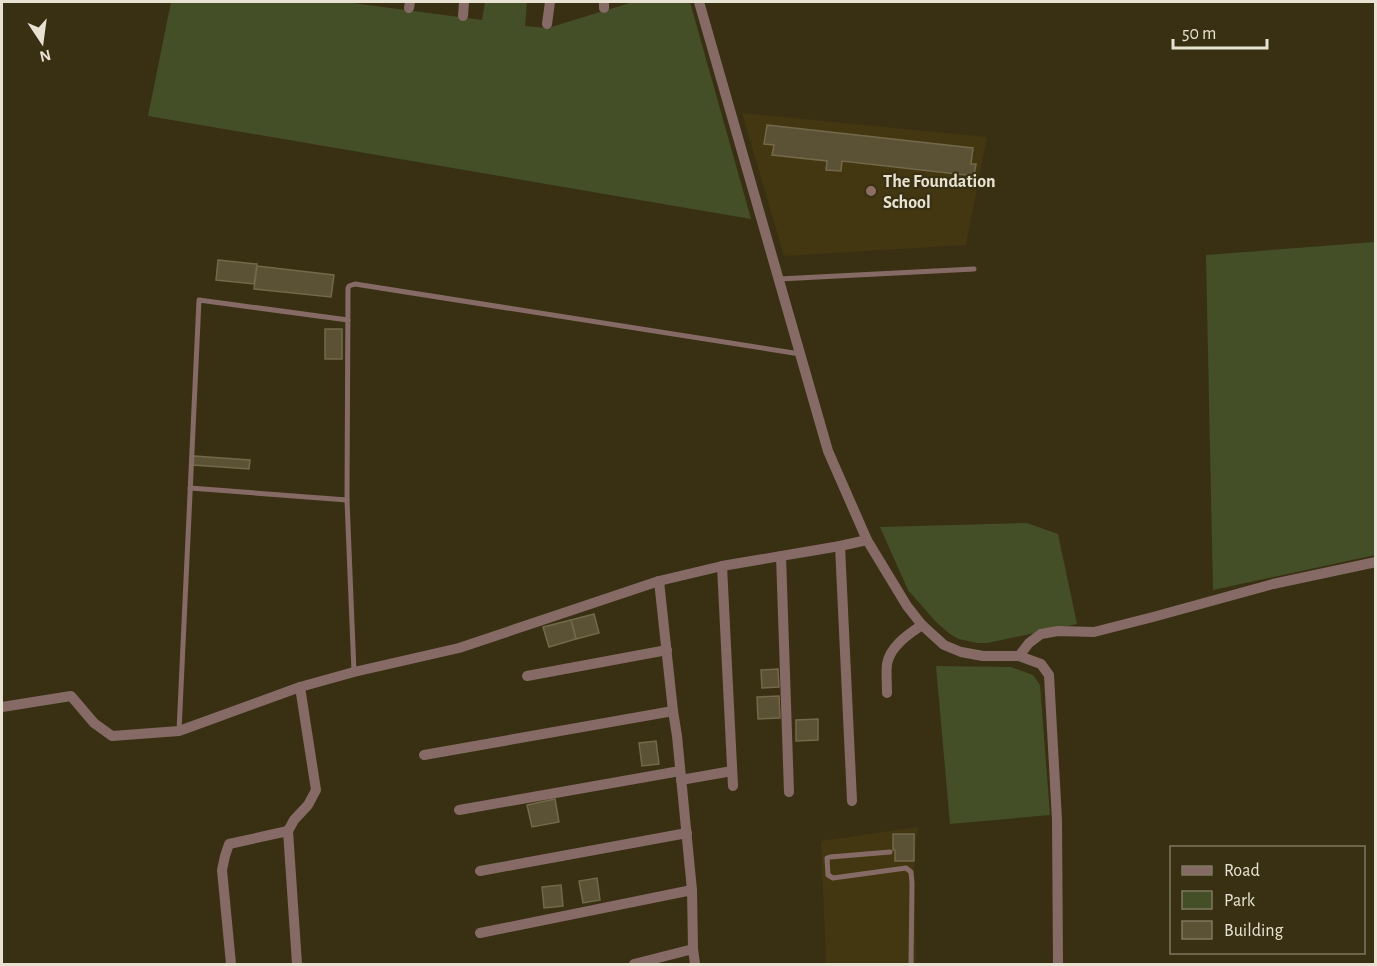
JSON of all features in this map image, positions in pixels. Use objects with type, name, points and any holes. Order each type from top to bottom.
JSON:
[{"type":"street","points":[[463,16],[464,2]]},
{"type":"street","points":[[547,24],[550,2]]},
{"type":"street","points":[[699,2],[828,451],[867,540],[907,606],[922,625],[944,645],[961,652],[983,656],[1020,656],[1041,664],[1049,675],[1057,820],[1058,964]]},
{"type":"street","points":[[2,706],[71,696],[94,723],[112,736],[179,731],[300,687],[459,648],[659,581],[722,566],[867,540]]},
{"type":"street","points":[[840,546],[852,801]]},
{"type":"street","points":[[781,556],[789,792]]},
{"type":"street","points":[[1020,656],[1029,643],[1041,634],[1094,632],[1273,584],[1376,562]]},
{"type":"street","points":[[722,566],[733,786]]},
{"type":"street","points":[[659,581],[687,833],[695,964]]},
{"type":"street","points":[[887,693],[887,662],[892,652],[904,638],[922,625]]},
{"type":"street","points":[[527,676],[667,650]]},
{"type":"street","points":[[297,964],[288,831],[294,820],[308,805],[316,790],[300,687]]},
{"type":"street","points":[[424,755],[674,711]]},
{"type":"street","points":[[459,810],[680,776],[732,771]]},
{"type":"street","points":[[231,964],[222,870],[229,844],[288,831]]},
{"type":"street","points":[[480,871],[687,833]]},
{"type":"street","points":[[480,933],[692,890]]},
{"type":"street","points":[[634,964],[693,949]]},
{"type":"lane","points":[[779,279],[974,269]]},
{"type":"lane","points":[[354,672],[347,500],[349,286],[355,284],[800,354]]},
{"type":"lane","points":[[179,731],[199,300],[348,321]]},
{"type":"lane","points":[[190,488],[347,500]]},
{"type":"lane","points":[[890,852],[826,858],[828,875],[832,878],[906,868],[910,872],[912,883],[910,964]]},
{"type":"shaded area","name":"The Foundation School","points":[[742,113],[987,137],[966,245],[784,256]]},
{"type":"shaded area","points":[[918,827],[914,861],[916,964],[826,964],[821,841]]},
{"type":"green space","points":[[171,2],[345,2],[482,20],[485,2],[527,2],[525,26],[548,28],[633,2],[690,2],[751,219],[148,116]]},
{"type":"green space","points":[[1375,242],[1375,555],[1213,590],[1206,255]]},
{"type":"green space","points":[[1027,523],[1058,534],[1077,624],[987,643],[959,639],[936,622],[908,590],[880,527]]},
{"type":"green space","points":[[936,666],[1011,667],[1033,675],[1040,685],[1050,815],[950,824]]},
{"type":"building","points":[[767,125],[973,148],[971,164],[976,164],[974,176],[842,161],[841,171],[826,170],[827,161],[772,155],[774,145],[764,144]]},
{"type":"building","points":[[218,260],[257,264],[254,284],[216,280]]},
{"type":"building","points":[[257,266],[334,275],[331,297],[254,289]]},
{"type":"building","points":[[325,329],[342,329],[342,359],[325,359]]},
{"type":"building","points":[[194,456],[250,460],[249,469],[193,465]]},
{"type":"building","points":[[594,614],[599,633],[576,639],[571,620]]},
{"type":"building","points":[[571,620],[576,639],[549,647],[543,627]]},
{"type":"building","points":[[778,669],[779,687],[762,688],[761,670]]},
{"type":"building","points":[[779,696],[780,718],[758,719],[757,697]]},
{"type":"building","points":[[818,719],[818,740],[796,741],[796,720]]},
{"type":"building","points":[[656,741],[659,764],[642,766],[639,743]]},
{"type":"building","points":[[555,799],[559,822],[532,827],[527,805]]},
{"type":"building","points":[[893,834],[914,834],[914,861],[895,861]]},
{"type":"building","points":[[597,878],[600,900],[583,903],[579,881]]},
{"type":"building","points":[[561,885],[563,906],[544,908],[542,887]]},
{"type":"place","name":"The Foundation School","points":[[871,191]]}]
